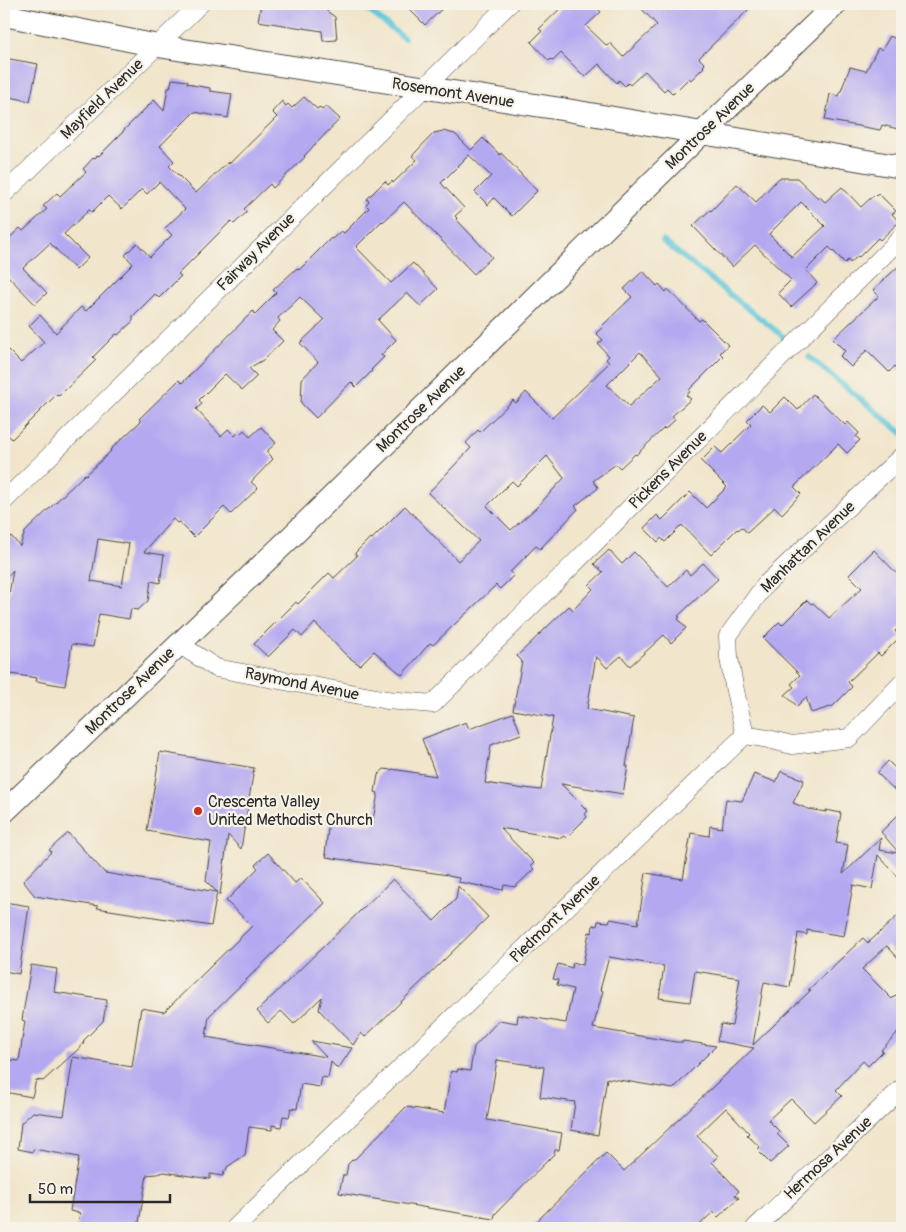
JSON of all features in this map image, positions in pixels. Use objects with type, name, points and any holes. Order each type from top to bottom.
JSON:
[{"type":"street","name":"Mayfield Avenue","points":[[4,194],[200,4]]},
{"type":"street","name":"Fairway Avenue","points":[[4,501],[509,4]]},
{"type":"street","name":"Montrose Avenue","points":[[4,812],[302,526],[836,4]]},
{"type":"street","name":"Rosemont Avenue","points":[[4,15],[158,46],[562,109],[902,166]]},
{"type":"street","name":"Pickens Avenue","points":[[433,704],[902,237]]},
{"type":"street","name":"Manhattan Avenue","points":[[745,735],[734,686],[728,636],[765,585],[902,456]]},
{"type":"street","name":"Raymond Avenue","points":[[179,644],[216,668],[387,700],[433,704]]},
{"type":"street","points":[[745,735],[792,744],[849,738],[902,683]]},
{"type":"street","name":"Piedmont Avenue","points":[[234,1228],[745,735]]},
{"type":"street","name":"Hermosa Avenue","points":[[755,1228],[902,1088]]},
{"type":"building","points":[[261,4],[317,4],[335,17],[337,40],[323,41],[322,31],[258,21]]},
{"type":"building","points":[[404,4],[447,4],[425,25]]},
{"type":"building","points":[[565,4],[593,4],[601,12],[586,26],[607,46],[610,43],[623,57],[657,25],[637,4],[754,4],[699,58],[705,64],[704,67],[691,80],[689,78],[673,94],[667,88],[664,91],[645,71],[630,85],[628,83],[625,86],[619,80],[617,83],[599,64],[585,77],[561,53],[553,61],[551,59],[549,61],[531,42],[542,31],[539,29]]},
{"type":"building","points":[[890,36],[902,42],[902,130],[882,125],[880,130],[825,120],[830,94],[839,96],[850,67],[866,71],[878,48],[882,50]]},
{"type":"building","points":[[4,58],[38,64],[30,101],[4,96]]},
{"type":"building","points":[[172,79],[188,81],[187,83],[192,85],[210,88],[210,91],[232,94],[228,118],[194,112],[160,146],[174,161],[169,166],[196,193],[277,117],[272,112],[282,101],[286,106],[288,104],[292,108],[304,97],[317,109],[319,107],[322,110],[326,106],[340,119],[273,188],[270,184],[244,209],[247,212],[234,224],[231,221],[178,274],[181,276],[159,298],[155,294],[133,316],[133,321],[118,335],[116,334],[93,357],[96,360],[59,396],[57,394],[12,439],[4,431],[4,385],[10,379],[4,373],[4,346],[21,363],[44,342],[29,326],[40,315],[56,333],[81,307],[86,311],[133,264],[125,255],[137,243],[150,257],[172,235],[165,228],[185,209],[159,182],[147,194],[142,189],[122,209],[108,196],[92,212],[89,210],[64,234],[88,258],[76,270],[50,243],[23,268],[47,293],[35,304],[4,272],[4,243],[20,228],[23,231],[47,209],[43,206],[57,193],[60,196],[86,172],[83,169],[93,158],[99,156],[154,100],[164,111],[168,88],[170,88]]},
{"type":"building","points":[[443,131],[455,134],[471,150],[483,138],[500,155],[501,153],[537,191],[512,216],[494,198],[488,205],[475,192],[491,176],[469,155],[441,183],[464,208],[455,216],[456,219],[492,257],[474,274],[404,202],[356,247],[391,283],[413,263],[438,289],[420,306],[407,293],[378,320],[396,340],[381,355],[384,357],[356,387],[351,382],[316,418],[301,403],[302,379],[318,362],[300,343],[324,320],[300,297],[278,318],[280,321],[272,330],[283,341],[263,360],[249,368],[257,376],[242,390],[225,374],[199,400],[202,404],[196,409],[221,436],[228,429],[235,436],[238,432],[240,434],[244,430],[250,437],[261,427],[276,443],[266,452],[273,459],[251,482],[258,488],[231,514],[224,507],[194,537],[179,522],[177,523],[173,519],[144,552],[164,555],[160,583],[151,581],[148,601],[138,610],[131,609],[129,619],[99,614],[93,647],[72,644],[65,686],[36,681],[37,678],[4,673],[4,625],[13,570],[4,580],[4,543],[11,536],[20,546],[25,532],[111,451],[141,421],[139,419],[179,380],[182,383],[253,311],[255,314],[276,293],[273,290],[297,268],[299,270],[331,238],[341,231],[344,233],[369,208],[366,205],[369,202],[367,199],[385,181],[388,185],[392,181],[393,183],[417,160],[412,156],[434,133]],"holes":[[[98,539],[129,544],[122,586],[91,581]]]},
{"type":"building","points":[[779,178],[797,178],[818,198],[819,196],[825,202],[842,187],[861,207],[878,193],[896,211],[892,214],[899,222],[880,240],[878,238],[859,257],[850,263],[848,260],[845,263],[829,247],[806,270],[817,283],[791,307],[778,293],[791,280],[755,245],[732,267],[693,226],[711,211],[737,184],[756,202]],"holes":[[[801,202],[825,226],[792,257],[769,234]]]},
{"type":"building","points":[[902,263],[902,374],[895,366],[889,372],[867,350],[851,367],[840,356],[845,351],[833,339],[879,296],[873,290]]},
{"type":"building","points":[[643,271],[657,286],[659,284],[666,292],[668,289],[699,321],[702,319],[728,345],[720,353],[723,356],[689,390],[690,392],[686,395],[691,399],[672,416],[675,420],[620,468],[616,464],[593,481],[598,487],[597,489],[575,506],[578,509],[540,549],[536,546],[510,572],[514,575],[500,589],[496,585],[433,645],[430,643],[402,675],[374,651],[360,665],[347,656],[315,623],[302,637],[295,630],[268,657],[254,644],[296,602],[298,604],[329,573],[334,578],[357,556],[355,553],[405,506],[458,561],[479,541],[428,493],[471,448],[466,443],[513,400],[516,403],[526,392],[552,418],[609,363],[606,359],[609,356],[598,344],[603,340],[596,333],[632,297],[624,289]],"holes":[[[640,352],[662,376],[629,406],[607,385]],[[547,456],[564,478],[537,507],[511,530],[487,506],[512,481],[517,486]]]},
{"type":"building","points":[[813,394],[845,425],[848,422],[859,433],[856,437],[860,440],[847,453],[838,444],[794,487],[801,494],[782,514],[775,507],[747,533],[742,527],[737,529],[711,555],[682,525],[665,542],[661,538],[658,542],[644,528],[657,515],[662,520],[690,492],[706,508],[727,487],[701,461],[715,447],[722,453],[751,424],[747,420],[762,405],[770,412],[785,397],[798,410]]},
{"type":"building","points":[[609,550],[622,564],[634,552],[668,587],[686,570],[690,575],[703,563],[718,579],[678,616],[680,617],[678,619],[686,628],[671,643],[664,635],[630,666],[621,656],[607,668],[596,656],[587,709],[634,718],[623,794],[561,784],[588,811],[585,814],[587,817],[566,838],[564,836],[561,838],[500,828],[534,863],[531,866],[534,869],[515,887],[504,885],[503,890],[458,882],[459,878],[448,875],[326,857],[329,820],[372,825],[378,793],[375,792],[378,775],[384,769],[392,769],[436,776],[422,739],[466,722],[469,729],[513,713],[521,734],[491,745],[485,783],[541,790],[553,717],[513,710],[522,661],[517,656],[569,606],[573,610],[593,589],[589,585],[603,572],[594,564]]},
{"type":"building","points":[[874,550],[902,579],[902,625],[895,631],[900,637],[881,656],[878,653],[848,682],[852,687],[833,706],[811,713],[806,697],[797,706],[785,695],[794,687],[791,684],[800,675],[763,638],[779,622],[782,625],[807,600],[829,618],[862,588],[849,575]]},
{"type":"building","name":"Crescenta Valley United Methodist Church","points":[[160,752],[254,768],[241,849],[228,835],[220,895],[206,881],[211,842],[147,831]]},
{"type":"building","points":[[888,761],[902,775],[902,797],[877,773]]},
{"type":"building","points":[[781,771],[804,780],[793,803],[808,809],[841,813],[836,843],[848,845],[843,874],[881,838],[879,850],[899,853],[881,832],[902,811],[902,881],[878,855],[872,889],[853,885],[844,936],[807,930],[807,935],[798,933],[790,987],[764,982],[753,1045],[863,938],[868,943],[902,912],[902,962],[887,946],[862,969],[892,999],[902,989],[902,1028],[868,1066],[863,1061],[836,1090],[842,1096],[814,1122],[791,1099],[768,1120],[780,1132],[777,1134],[789,1146],[770,1163],[757,1150],[760,1147],[747,1135],[749,1133],[726,1108],[697,1136],[718,1156],[712,1162],[739,1191],[735,1195],[739,1198],[718,1217],[713,1212],[696,1228],[530,1228],[606,1153],[624,1171],[754,1048],[717,1041],[721,1024],[732,1026],[740,978],[695,971],[690,1002],[659,998],[664,966],[609,957],[600,990],[603,991],[593,1028],[676,1042],[683,1041],[716,1046],[673,1089],[607,1078],[598,1135],[571,1130],[575,1102],[540,1097],[544,1067],[497,1060],[487,1120],[562,1133],[559,1150],[555,1150],[554,1154],[495,1214],[494,1219],[339,1193],[343,1175],[346,1175],[348,1164],[406,1107],[444,1113],[451,1071],[457,1072],[458,1069],[470,1071],[474,1047],[499,1020],[517,1023],[518,1015],[566,1023],[573,989],[557,985],[558,980],[553,979],[558,964],[572,968],[573,962],[583,965],[589,932],[592,933],[593,925],[597,926],[598,921],[609,922],[610,919],[638,924],[646,873],[683,879],[691,833],[709,836],[710,826],[722,828],[726,799],[742,801],[754,774],[776,782]]},
{"type":"building","points":[[68,833],[105,873],[217,892],[211,926],[35,896],[23,881],[51,852],[49,850]]},
{"type":"building","points":[[268,853],[295,883],[301,878],[325,903],[209,1016],[206,1037],[326,1057],[311,1041],[352,1048],[338,1069],[331,1062],[328,1078],[322,1077],[320,1087],[301,1084],[297,1109],[291,1108],[289,1117],[283,1116],[281,1127],[272,1125],[272,1130],[249,1127],[245,1155],[227,1167],[223,1176],[210,1174],[210,1179],[164,1172],[147,1175],[138,1228],[105,1226],[105,1228],[77,1228],[80,1213],[70,1211],[79,1157],[33,1149],[33,1152],[18,1149],[21,1123],[33,1112],[64,1116],[73,1057],[132,1067],[141,1008],[164,1012],[252,926],[226,901],[258,868],[255,865]]},
{"type":"building","points":[[393,879],[434,921],[456,899],[458,886],[488,917],[365,1037],[361,1033],[353,1045],[319,1010],[322,997],[294,1024],[281,1011],[268,1023],[257,1011]]},
{"type":"building","points":[[4,902],[29,906],[19,974],[4,971]]},
{"type":"building","points":[[31,965],[57,969],[54,992],[107,1000],[103,1021],[84,1040],[83,1045],[43,1081],[36,1080],[32,1097],[4,1092],[4,1059],[19,1061],[25,1021],[22,1020]]},
{"type":"waterway","points":[[360,4],[404,38]]},
{"type":"waterway","points":[[663,241],[785,338]]},
{"type":"waterway","points":[[809,357],[902,433]]},
{"type":"place","name":"Crescenta Valley United Methodist Church","points":[[198,811]]}]
